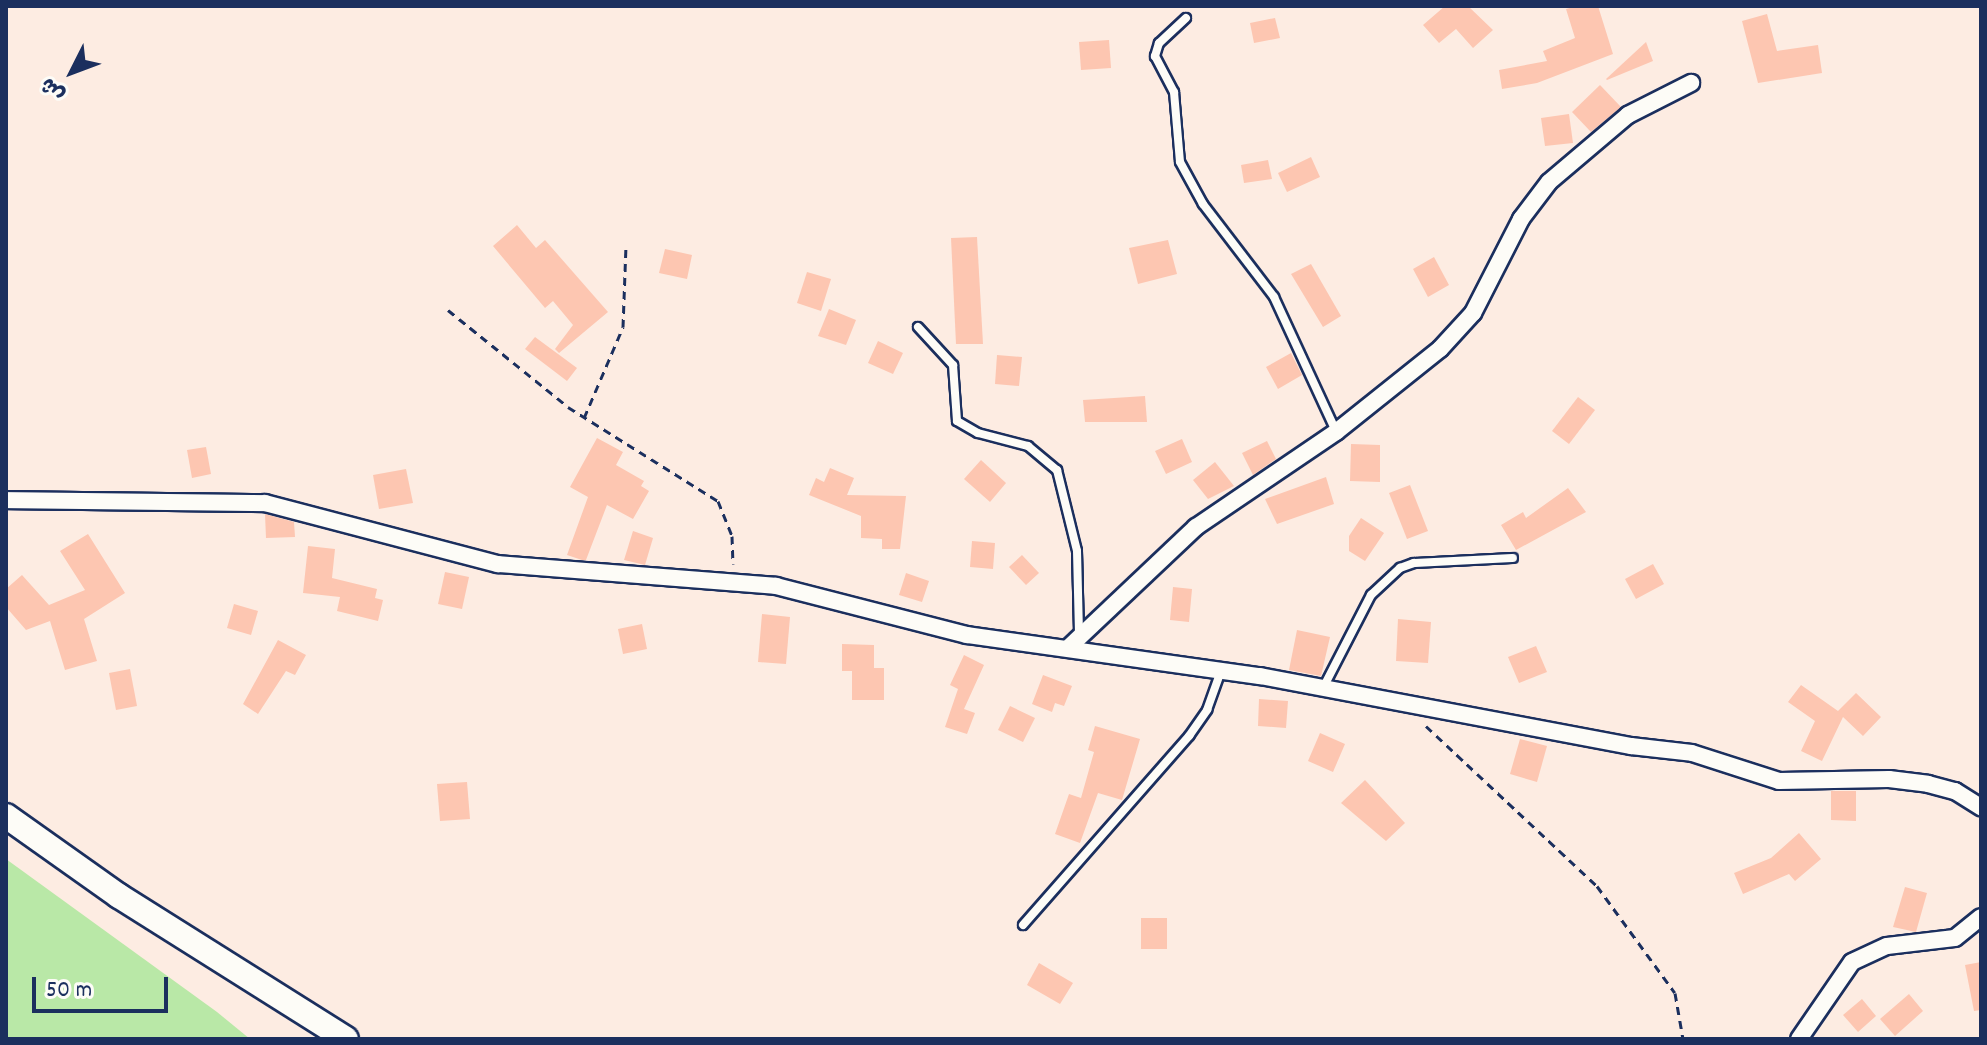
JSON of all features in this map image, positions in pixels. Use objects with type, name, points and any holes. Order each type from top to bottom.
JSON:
[{"type":"street","points":[[1074,642],[1196,527],[1336,432],[1460,330],[1521,219],[1549,182],[1628,115],[1691,83]]},
{"type":"street","points":[[6,500],[265,503],[498,564],[594,575],[733,580],[776,586],[914,624],[1074,642],[1404,704],[1692,753],[1779,781],[1889,779],[1928,784],[1955,791],[1981,807]]},
{"type":"street","points":[[6,816],[106,888],[346,1039]]},
{"type":"street","points":[[1799,1039],[1852,962],[1887,946],[1955,938],[1981,917]]},
{"type":"lane","points":[[1186,18],[1164,37],[1155,56],[1174,92],[1180,162],[1203,204],[1274,297],[1336,432]]},
{"type":"lane","points":[[918,327],[953,365],[957,421],[978,433],[1028,446],[1057,470],[1077,551],[1074,642]]},
{"type":"lane","points":[[1323,688],[1371,595],[1400,568],[1414,563],[1513,558]]},
{"type":"lane","points":[[1023,925],[1189,736],[1207,710],[1221,671]]},
{"type":"path","points":[[584,418],[623,327],[626,244]]},
{"type":"path","points":[[448,310],[584,418],[634,452],[700,485],[718,501],[732,536],[733,580]]},
{"type":"path","points":[[1404,704],[1597,886],[1675,993],[1683,1039]]},
{"type":"green space","points":[[6,859],[217,1012],[250,1039],[6,1039]]},
{"type":"building","points":[[1445,6],[1468,6],[1493,30],[1473,48],[1456,29],[1439,43],[1423,25]]},
{"type":"building","points":[[1598,6],[1613,54],[1537,83],[1502,89],[1499,70],[1547,61],[1543,51],[1575,38],[1566,9]]},
{"type":"building","points":[[1767,14],[1777,51],[1818,45],[1822,73],[1758,83],[1742,21]]},
{"type":"building","points":[[1275,18],[1280,38],[1254,43],[1250,23]]},
{"type":"building","points":[[1109,40],[1111,68],[1081,70],[1079,42]]},
{"type":"building","points":[[1646,42],[1653,61],[1606,79]]},
{"type":"building","points":[[1600,85],[1621,107],[1591,132],[1572,112]]},
{"type":"building","points":[[1569,114],[1573,143],[1545,146],[1541,118]]},
{"type":"building","points":[[1311,157],[1320,177],[1287,192],[1278,173]]},
{"type":"building","points":[[1268,160],[1272,179],[1244,183],[1241,165]]},
{"type":"building","points":[[517,225],[536,248],[545,240],[608,312],[559,353],[555,349],[573,325],[553,301],[545,308],[493,246]]},
{"type":"building","points":[[977,237],[983,344],[956,344],[951,238]]},
{"type":"building","points":[[1168,240],[1177,274],[1138,284],[1129,248]]},
{"type":"building","points":[[665,249],[692,255],[687,279],[659,273]]},
{"type":"building","points":[[1434,257],[1449,285],[1428,297],[1413,269]]},
{"type":"building","points":[[1311,264],[1341,316],[1323,327],[1291,274]]},
{"type":"building","points":[[807,272],[831,279],[821,311],[797,303]]},
{"type":"building","points":[[829,309],[856,320],[846,345],[818,336]]},
{"type":"building","points":[[535,337],[577,368],[567,381],[525,349]]},
{"type":"building","points":[[878,341],[903,353],[893,374],[868,363]]},
{"type":"building","points":[[1291,353],[1302,375],[1278,389],[1266,367]]},
{"type":"building","points":[[997,355],[1022,357],[1019,386],[995,384]]},
{"type":"building","points":[[1145,396],[1147,422],[1085,422],[1083,400]]},
{"type":"building","points":[[1578,397],[1595,410],[1569,444],[1552,431]]},
{"type":"building","points":[[597,438],[623,452],[616,465],[644,481],[641,486],[649,491],[633,519],[607,505],[586,560],[582,560],[567,555],[588,497],[570,487]]},
{"type":"building","points":[[1182,439],[1192,462],[1166,474],[1155,451]]},
{"type":"building","points":[[1267,441],[1276,459],[1253,475],[1242,453]]},
{"type":"building","points":[[1351,444],[1380,445],[1380,482],[1350,481]]},
{"type":"building","points":[[206,447],[211,474],[192,478],[187,450]]},
{"type":"building","points":[[981,460],[1006,483],[990,502],[964,479]]},
{"type":"building","points":[[1215,462],[1234,486],[1208,499],[1193,480]]},
{"type":"building","points":[[830,468],[854,478],[847,495],[906,496],[900,549],[882,549],[882,539],[861,538],[861,516],[809,495],[816,478],[824,482]]},
{"type":"building","points":[[406,469],[413,503],[379,509],[373,475]]},
{"type":"building","points":[[1326,477],[1334,504],[1277,524],[1265,499]]},
{"type":"building","points":[[1410,485],[1428,531],[1407,539],[1389,493]]},
{"type":"building","points":[[1568,488],[1586,512],[1516,550],[1501,525],[1523,512],[1526,518]]},
{"type":"building","points":[[265,514],[294,522],[295,537],[266,538]]},
{"type":"building","points":[[1361,518],[1384,533],[1365,561],[1349,551],[1349,536]]},
{"type":"building","points":[[633,531],[653,538],[645,565],[624,560]]},
{"type":"building","points":[[88,534],[125,593],[84,619],[97,661],[65,670],[50,621],[26,630],[6,607],[6,589],[22,575],[49,605],[85,590],[60,551]]},
{"type":"building","points":[[972,541],[995,543],[993,569],[970,567]]},
{"type":"building","points":[[308,546],[335,549],[332,578],[377,589],[375,598],[383,600],[378,621],[337,611],[340,597],[303,593]]},
{"type":"building","points":[[1022,555],[1039,573],[1026,585],[1009,567]]},
{"type":"building","points":[[1653,564],[1664,584],[1636,599],[1625,579]]},
{"type":"building","points":[[445,572],[469,577],[462,609],[438,604]]},
{"type":"building","points":[[906,573],[929,581],[922,602],[899,595]]},
{"type":"building","points":[[1173,587],[1192,589],[1189,622],[1170,620]]},
{"type":"building","points":[[234,604],[258,611],[251,635],[227,628]]},
{"type":"building","points":[[762,614],[790,617],[786,664],[758,662]]},
{"type":"building","points":[[1398,619],[1431,622],[1428,663],[1396,661]]},
{"type":"building","points":[[642,624],[647,649],[623,654],[618,629]]},
{"type":"building","points":[[1297,630],[1330,637],[1321,676],[1289,670]]},
{"type":"building","points":[[278,640],[306,655],[295,675],[286,671],[258,714],[243,704]]},
{"type":"building","points":[[842,644],[874,645],[874,668],[884,668],[884,700],[852,700],[852,671],[842,671]]},
{"type":"building","points":[[1536,646],[1547,672],[1519,683],[1508,657]]},
{"type":"building","points":[[964,655],[984,665],[964,709],[975,713],[967,734],[945,727],[958,689],[950,685]]},
{"type":"building","points":[[130,669],[137,706],[116,710],[109,673]]},
{"type":"building","points":[[1043,675],[1072,686],[1064,706],[1055,703],[1052,712],[1032,704]]},
{"type":"building","points":[[1801,685],[1838,711],[1856,693],[1881,717],[1863,736],[1843,717],[1822,761],[1801,751],[1815,721],[1788,702]]},
{"type":"building","points":[[1259,699],[1288,701],[1286,728],[1258,726]]},
{"type":"building","points":[[1010,706],[1035,718],[1023,742],[998,730]]},
{"type":"building","points":[[1095,726],[1140,739],[1122,800],[1098,793],[1080,843],[1055,834],[1069,794],[1081,798],[1094,752],[1088,750]]},
{"type":"building","points":[[1320,733],[1345,744],[1333,772],[1308,761]]},
{"type":"building","points":[[1520,739],[1547,746],[1537,782],[1510,774]]},
{"type":"building","points":[[1365,780],[1405,823],[1386,841],[1341,803]]},
{"type":"building","points":[[467,782],[470,819],[440,821],[437,784]]},
{"type":"building","points":[[1831,791],[1856,791],[1856,821],[1831,820]]},
{"type":"building","points":[[1799,833],[1821,859],[1795,881],[1789,874],[1743,894],[1734,873],[1771,858]]},
{"type":"building","points":[[1905,887],[1927,893],[1916,932],[1893,927]]},
{"type":"building","points":[[1141,918],[1167,918],[1167,949],[1141,949]]},
{"type":"building","points":[[1981,962],[1981,1010],[1974,1011],[1965,965]]},
{"type":"building","points":[[1039,963],[1073,983],[1060,1004],[1027,985]]},
{"type":"building","points":[[1909,994],[1923,1011],[1895,1036],[1880,1019]]},
{"type":"building","points":[[1862,999],[1876,1016],[1858,1032],[1843,1015]]}]
